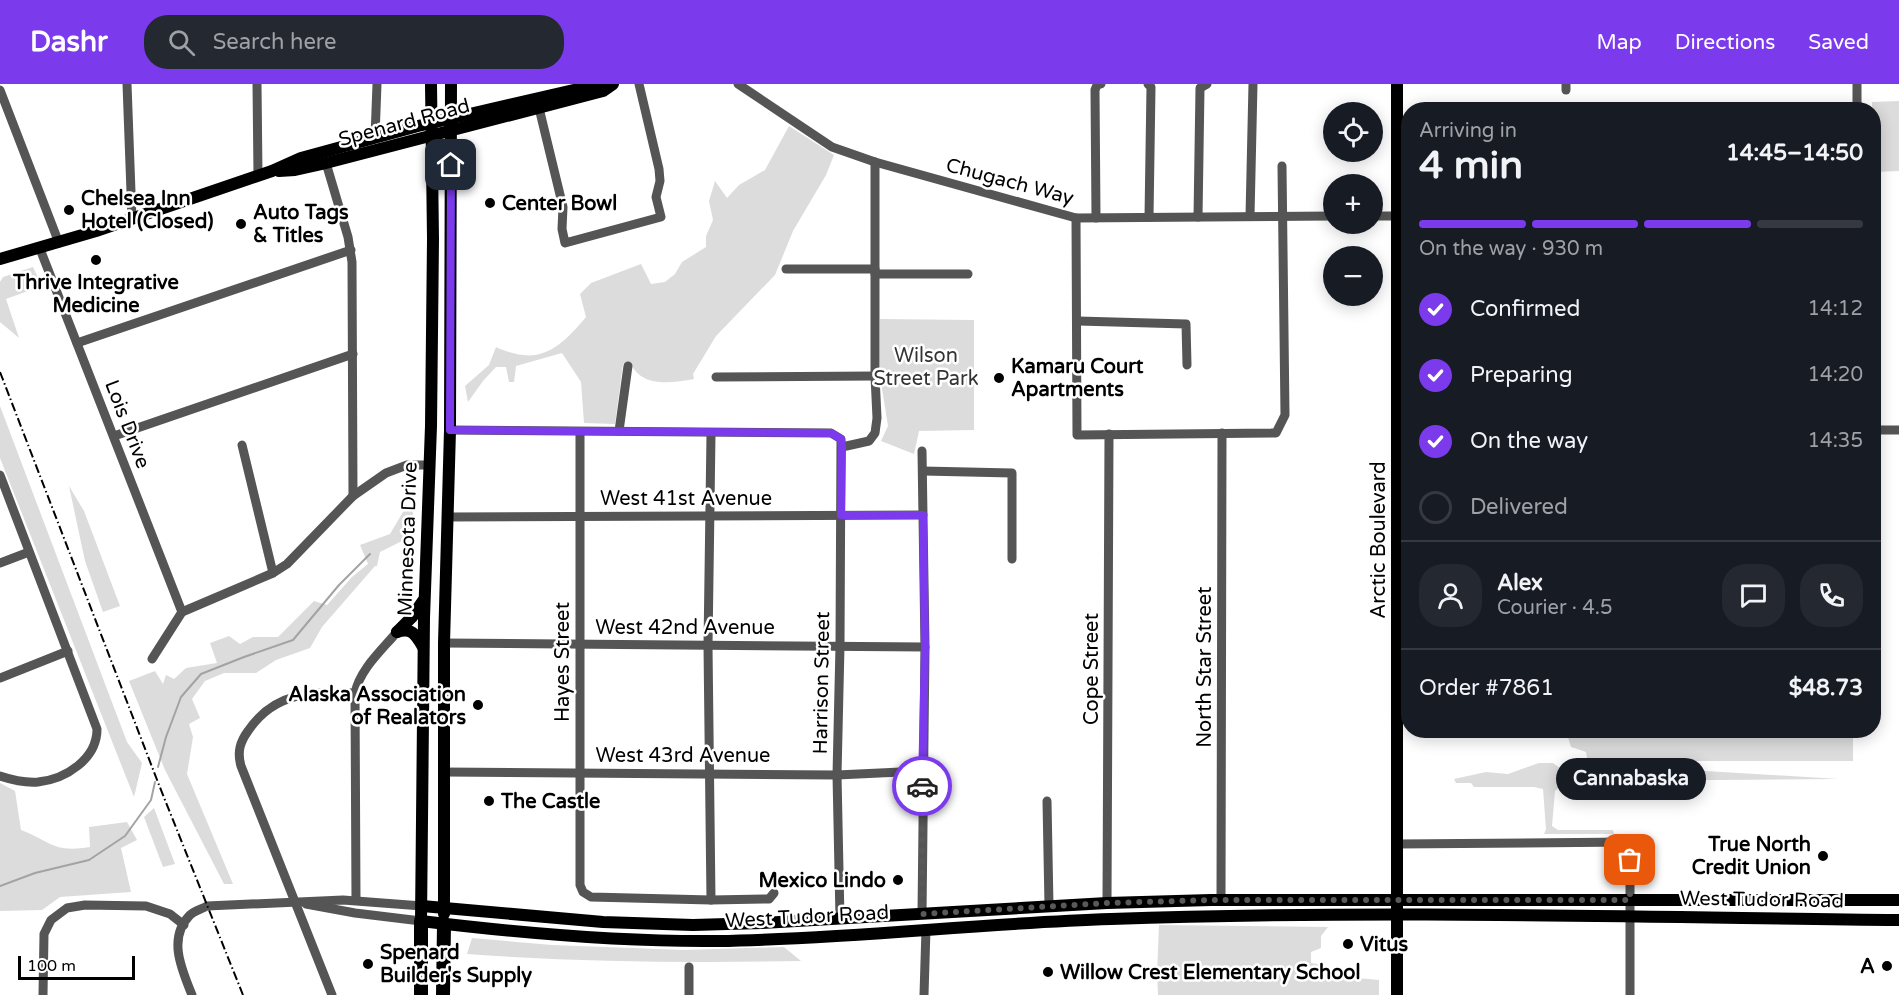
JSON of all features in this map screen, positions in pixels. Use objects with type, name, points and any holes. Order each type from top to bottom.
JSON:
[{"type":"highway","name":"Minnesota Drive","points":[[421,921],[421,995]]},
{"type":"highway","name":"Minnesota Drive","points":[[443,995],[444,924]]},
{"type":"main road","name":"Minnesota Drive","points":[[421,921],[423,647],[430,465],[433,239],[431,84]]},
{"type":"main road","name":"Minnesota Drive","points":[[444,924],[444,643],[449,516],[451,84]]},
{"type":"main road","name":"Spenard Road","points":[[272,171],[295,170],[326,163],[431,129],[600,84]]},
{"type":"main road","name":"Spenard Road","points":[[450,124],[539,108],[603,91],[613,84]]},
{"type":"main road","name":"Arctic Boulevard","points":[[1397,84],[1397,216],[1401,350]]},
{"type":"main road","name":"Spenard Road","points":[[0,260],[132,219],[272,171],[292,161],[375,137],[431,129]]},
{"type":"main road","points":[[397,632],[402,624],[412,617],[424,597]]},
{"type":"main road","points":[[397,632],[407,630],[415,633],[423,647]]},
{"type":"main road","name":"Arctic Boulevard","points":[[1397,995],[1397,844],[1401,686]]},
{"type":"main road","name":"West Tudor Road","points":[[422,906],[662,925],[762,923],[1107,903],[1221,900],[1899,900]]},
{"type":"main road","points":[[926,929],[933,924],[986,920],[996,917],[1004,909]]},
{"type":"main road","points":[[844,934],[852,929],[900,927],[919,921],[922,914]]},
{"type":"main road","name":"West Tudor Road","points":[[421,921],[652,941],[731,940],[1108,919],[1397,915],[1899,920]]},
{"type":"street","points":[[127,84],[132,219]]},
{"type":"street","points":[[257,84],[258,175]]},
{"type":"street","points":[[375,137],[377,84]]},
{"type":"street","points":[[539,108],[563,207],[562,229],[565,243],[661,218],[656,197],[660,181],[659,169],[639,84]]},
{"type":"street","name":"Chugach Way","points":[[738,84],[832,147],[875,162],[1076,218],[1323,216]]},
{"type":"street","points":[[1096,218],[1095,90],[1097,85],[1101,84]]},
{"type":"street","points":[[1148,84],[1151,87],[1149,217]]},
{"type":"street","points":[[1198,217],[1200,88],[1207,84]]},
{"type":"street","points":[[1250,216],[1253,84]]},
{"type":"street","points":[[1857,84],[1857,102]]},
{"type":"street","points":[[0,90],[58,243]]},
{"type":"street","points":[[450,430],[711,434],[831,433],[841,439],[842,447],[869,441],[875,433],[877,418],[875,162]]},
{"type":"street","points":[[326,163],[351,250],[353,496]]},
{"type":"street","points":[[1076,218],[1077,435],[1276,433],[1285,415],[1282,166]]},
{"type":"street","points":[[1383,216],[1397,216]]},
{"type":"street","name":"Lois Drive","points":[[40,249],[182,612]]},
{"type":"street","points":[[77,343],[351,250]]},
{"type":"street","points":[[786,268],[968,274]]},
{"type":"street","points":[[1078,321],[1186,324],[1187,365]]},
{"type":"street","points":[[114,436],[353,354]]},
{"type":"street","points":[[619,431],[628,366]]},
{"type":"street","points":[[716,377],[875,376]]},
{"type":"street","points":[[1881,430],[1899,430]]},
{"type":"street","name":"Hayes Street","points":[[580,432],[580,885],[582,892],[591,897],[711,900]]},
{"type":"street","name":"North Star Street","points":[[1221,900],[1222,433]]},
{"type":"street","points":[[711,434],[708,646],[711,900],[769,899],[774,893]]},
{"type":"street","name":"Cope Street","points":[[1107,903],[1109,434]]},
{"type":"street","points":[[242,445],[273,573]]},
{"type":"street","name":"Harrison Street","points":[[840,919],[837,775],[842,447]]},
{"type":"street","points":[[922,451],[925,647],[922,914]]},
{"type":"street","points":[[152,659],[182,612],[273,573],[287,564],[353,496],[386,472],[397,468],[430,465]]},
{"type":"street","points":[[923,471],[1012,473],[1011,559]]},
{"type":"street","points":[[0,475],[97,729],[97,738],[92,750],[69,772],[37,782],[20,782],[0,776]]},
{"type":"street","name":"West 41st Avenue","points":[[449,516],[923,515]]},
{"type":"street","points":[[0,563],[29,552]]},
{"type":"street","points":[[356,900],[355,693],[357,682],[363,672],[397,632]]},
{"type":"street","name":"West 42nd Avenue","points":[[444,643],[925,647]]},
{"type":"street","points":[[0,678],[68,651]]},
{"type":"street","points":[[332,995],[241,766],[239,753],[244,737],[260,716],[280,701],[308,693],[355,693]]},
{"type":"street","name":"West 43rd Avenue","points":[[444,772],[837,775],[922,771]]},
{"type":"street","points":[[1047,801],[1049,906]]},
{"type":"street","points":[[1397,844],[1630,842],[1630,995]]},
{"type":"street","name":"West Tudor Road","points":[[184,926],[190,915],[207,906],[356,900],[422,906]]},
{"type":"street","name":"West Tudor Road","points":[[295,901],[323,909],[421,921]]},
{"type":"street","points":[[43,995],[44,934],[60,912],[74,906],[146,906],[170,914],[184,926],[177,939],[178,954],[192,995]]},
{"type":"street","points":[[924,995],[926,929]]},
{"type":"street","points":[[689,968],[689,995]]},
{"type":"green space","points":[[1899,101],[1899,171],[1881,172],[1881,102],[1872,102]]},
{"type":"green space","points":[[789,126],[834,155],[826,175],[793,231],[775,275],[716,336],[693,374],[694,379],[657,382],[641,376],[630,362],[623,364],[615,424],[584,423],[581,382],[562,353],[516,366],[514,382],[509,382],[506,367],[496,367],[468,402],[465,386],[489,365],[496,347],[511,353],[536,355],[547,352],[567,338],[586,317],[580,294],[591,283],[641,264],[651,284],[665,282],[675,274],[682,262],[706,247],[706,236],[713,220],[709,201],[715,181],[727,198],[739,185],[765,170]]},
{"type":"green space","points":[[33,267],[42,286],[6,299],[19,338],[0,322],[0,282],[3,277]]},
{"type":"green space","name":"Wilson Street Park","points":[[880,319],[974,320],[974,430],[919,431],[914,454],[881,441],[888,426],[880,376]]},
{"type":"green space","points":[[0,406],[127,742],[142,763],[134,797],[0,458]]},
{"type":"green space","points":[[69,486],[84,511],[120,606],[103,612],[85,561]]},
{"type":"green space","points":[[413,509],[412,536],[380,552],[377,566],[322,627],[310,648],[276,660],[256,673],[224,673],[205,681],[192,699],[200,718],[189,724],[193,737],[187,774],[233,884],[224,884],[165,770],[129,681],[155,671],[163,684],[166,675],[174,679],[186,668],[217,663],[210,643],[229,636],[240,644],[253,637],[278,637],[314,601],[327,605],[352,577],[368,564],[360,545],[390,534],[403,512]]},
{"type":"green space","points":[[1568,738],[1853,738],[1853,761],[1689,761],[1689,770],[1839,779],[1591,781],[1586,752],[1571,747]]},
{"type":"green space","points":[[1539,763],[1553,763],[1572,777],[1555,791],[1552,826],[1558,830],[1613,830],[1614,834],[1544,834],[1546,829],[1543,789],[1474,787],[1471,783],[1456,783],[1454,779],[1486,772],[1508,774]]},
{"type":"green space","points":[[0,783],[15,791],[21,830],[53,845],[68,849],[90,847],[89,827],[127,822],[137,840],[121,848],[131,892],[60,897],[42,910],[0,911]]},
{"type":"green space","points":[[154,808],[175,864],[163,867],[144,817]]},
{"type":"green space","points":[[1159,925],[1328,927],[1321,936],[1321,948],[1311,952],[1311,963],[1324,965],[1326,975],[1379,980],[1379,995],[1158,995]]},
{"type":"green space","points":[[472,938],[552,945],[684,950],[784,947],[801,961],[634,961],[467,954]]},
{"type":"waterway","points":[[158,767],[181,697],[201,674],[293,640],[339,585],[370,554]]},
{"type":"waterway","points":[[0,886],[35,873],[89,860],[125,836],[151,800],[155,782]]},
{"type":"railway","points":[[0,372],[159,785],[243,995]]},
{"type":"way so far","points":[[922,786],[922,914],[1107,903],[1211,900],[1630,900],[1630,860]]},
{"type":"place","name":"Center Bowl","points":[[490,203]]},
{"type":"place","name":"Chelsea Inn Hotel (Closed)","points":[[69,210]]},
{"type":"place","name":"Auto Tags & Titles","points":[[241,224]]},
{"type":"place","name":"Thrive Integrative Medicine","points":[[96,260]]},
{"type":"place","name":"Kamaru Court Apartments","points":[[999,378]]},
{"type":"place","name":"Alaska Association of Realators","points":[[478,705]]},
{"type":"place","name":"The Castle","points":[[489,801]]},
{"type":"place","name":"True North Credit Union","points":[[1823,856]]},
{"type":"place","name":"Cannabaska","points":[[1630,860]]},
{"type":"place","name":"Mexico Lindo","points":[[898,880]]},
{"type":"place","name":"Vitus","points":[[1348,944]]},
{"type":"place","name":"Spenard Builder's Supply","points":[[368,964]]},
{"type":"place","name":"A","points":[[1887,966]]},
{"type":"place","name":"Willow Crest Elementary School","points":[[1048,972]]},
{"type":"route","points":[[451,165],[450,430],[711,434],[831,433],[841,439],[842,447],[841,515],[923,515],[925,647],[922,786]]}]
